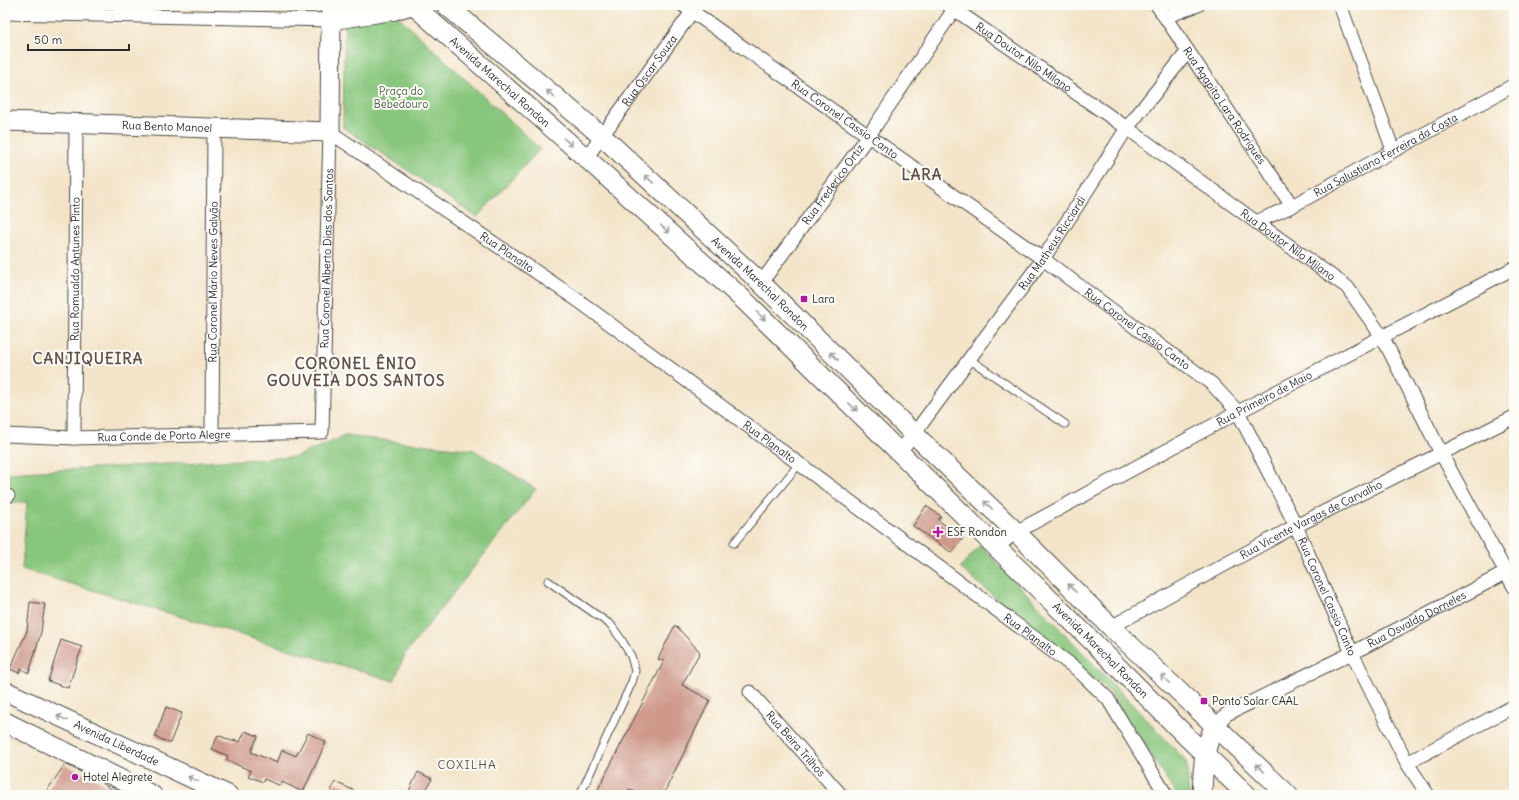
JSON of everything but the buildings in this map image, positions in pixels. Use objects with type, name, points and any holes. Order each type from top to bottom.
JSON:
[{"type":"main road","points":[[330,132],[331,13],[395,10],[412,5]]},
{"type":"main road","name":"Avenida Marechal Rondon","points":[[412,5],[586,158],[746,302],[1247,795]]},
{"type":"main road","name":"Avenida Marechal Rondon","points":[[446,5],[603,137],[761,283],[1111,627],[1288,795]]},
{"type":"main road","name":"Rua Bento Manoel","points":[[5,121],[330,132]]},
{"type":"main road","name":"Avenida Liberdade","points":[[5,691],[228,795]]},
{"type":"main road","points":[[5,722],[152,795]]},
{"type":"main road","points":[[1202,795],[1204,754],[1208,737],[1214,726]]},
{"type":"street","name":"Rua Agapito Lara Rodrigues","points":[[1157,5],[1292,206]]},
{"type":"street","points":[[1165,17],[1198,5]]},
{"type":"street","points":[[1340,5],[1394,150]]},
{"type":"street","name":"Rua Doutor Nilo Milano","points":[[953,6],[1128,128],[1347,287],[1383,338],[1441,453],[1510,571],[1514,587]]},
{"type":"street","name":"Rua Frederico Ortiz","points":[[761,283],[869,135],[953,6]]},
{"type":"street","name":"Rua Oscar Souza","points":[[603,137],[691,7]]},
{"type":"street","name":"Rua Coronel Cassio Canto","points":[[691,7],[1043,259],[1212,384],[1238,412],[1296,526],[1352,653],[1407,763],[1428,795]]},
{"type":"street","points":[[5,13],[331,13]]},
{"type":"street","name":"Rua Matheus Ricciardi","points":[[914,434],[1043,259],[1128,128],[1188,51]]},
{"type":"street","name":"Rua Salustiano Ferreira da Costa","points":[[1256,222],[1292,206],[1514,85]]},
{"type":"street","name":"Rua Romualdo Antunes Pinto","points":[[74,438],[76,124]]},
{"type":"street","name":"Rua Coronel Mário Neves Galvão","points":[[212,435],[214,128]]},
{"type":"street","name":"Rua Coronel Alberto Dias dos Santos","points":[[322,432],[330,132]]},
{"type":"street","name":"Rua Planalto","points":[[330,132],[579,301],[1078,670],[1108,699],[1166,795]]},
{"type":"street","points":[[586,158],[603,137]]},
{"type":"street","name":"Rua Primeiro de Maio","points":[[1016,532],[1238,412],[1383,338],[1514,268]]},
{"type":"street","name":"Rua Vicente Vargas de Carvalho","points":[[1111,627],[1296,526],[1514,417]]},
{"type":"street","name":"Rua Conde de Porto Alegre","points":[[5,435],[74,438],[322,432]]},
{"type":"street","points":[[899,452],[914,434]]},
{"type":"street","points":[[996,547],[1016,532]]},
{"type":"street","name":"Rua Osvaldo Dorneles","points":[[1214,726],[1227,714],[1352,653],[1510,571]]},
{"type":"street","name":"Rua Beira Trilhos","points":[[750,692],[841,795]]},
{"type":"street","points":[[1407,763],[1514,706]]},
{"type":"lane","points":[[969,359],[1065,424]]},
{"type":"lane","points":[[734,542],[799,464]]},
{"type":"lane","points":[[548,581],[611,625],[631,656],[635,671],[632,682],[580,795]]},
{"type":"green space","name":"Praça do Bebedouro","points":[[345,5],[386,5],[540,149],[477,217],[343,127]]},
{"type":"green space","points":[[345,436],[474,450],[536,489],[405,654],[394,681],[22,569],[27,502],[5,502],[5,473],[295,457]]},
{"type":"green space","points":[[980,545],[1186,761],[1189,795],[1177,795],[1110,692],[960,568]]},
{"type":"place","name":"Lara","points":[[804,299]]},
{"type":"place","name":"ESF Rondon","points":[[938,532]]},
{"type":"place","name":"Ponto Solar CAAL","points":[[1204,701]]},
{"type":"place","name":"Hotel Alegrete","points":[[75,777]]},
{"type":"district","name":"LARA","points":[[922,174]]},
{"type":"district","name":"CANJIQUEIRA","points":[[88,358]]},
{"type":"district","name":"CORONEL ÊNIO GOUVEIA DOS SANTOS","points":[[356,372]]},
{"type":"district","name":"COXILHA","points":[[467,764]]}]
